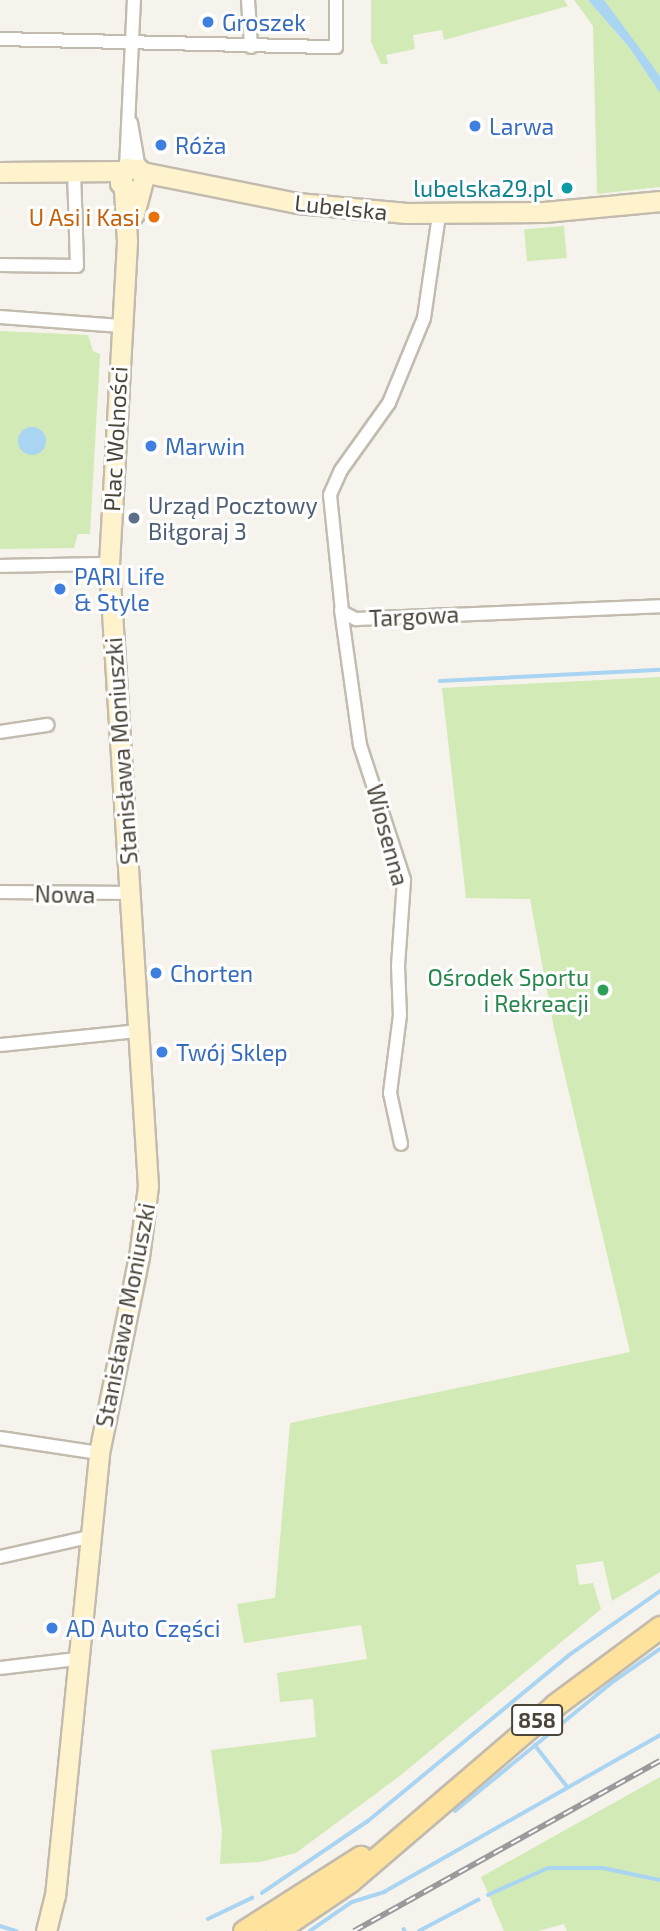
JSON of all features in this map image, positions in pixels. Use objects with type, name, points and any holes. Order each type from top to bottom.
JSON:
[{"type":"main road","name":"858","points":[[276,1931],[350,1881],[418,1819],[585,1681],[660,1627]]},
{"type":"main road","name":"858","points":[[244,1931],[418,1819]]},
{"type":"street","points":[[132,179],[134,0]]},
{"type":"street","points":[[248,0],[251,47]]},
{"type":"street","points":[[0,39],[335,47],[336,0]]},
{"type":"street","name":"Lubelska","points":[[0,172],[74,172],[132,179],[177,177],[191,184],[326,207],[439,215],[544,212],[660,203]]},
{"type":"street","points":[[0,265],[77,266],[74,172]]},
{"type":"street","name":"Plac Wolności","points":[[109,564],[127,241],[133,230],[132,179]]},
{"type":"street","name":"Targowa","points":[[439,215],[428,305],[420,328],[389,403],[341,470],[330,495],[341,610],[347,617],[359,619],[660,606]]},
{"type":"street","points":[[0,317],[121,326]]},
{"type":"street","points":[[0,566],[109,564]]},
{"type":"street","name":"Stanisława Moniuszki","points":[[46,1931],[55,1896],[76,1659],[99,1453],[147,1203],[131,893],[109,564]]},
{"type":"street","name":"Wiosenna","points":[[341,610],[360,745],[404,880],[398,958],[401,1007],[390,1093],[401,1144]]},
{"type":"street","points":[[0,732],[47,725]]},
{"type":"street","name":"Nowa","points":[[0,892],[131,893]]},
{"type":"street","points":[[0,1045],[138,1031]]},
{"type":"street","points":[[0,1438],[99,1453]]},
{"type":"street","points":[[0,1557],[89,1537]]},
{"type":"street","points":[[0,1668],[76,1659]]},
{"type":"street","name":"Stanisława Moniuszki","points":[[55,1896],[59,1931]]},
{"type":"green space","points":[[371,0],[564,0],[568,6],[444,40],[442,30],[413,35],[415,49],[386,55],[388,64],[381,64],[371,42]]},
{"type":"green space","points":[[574,0],[588,0],[629,47],[660,93],[660,187],[597,194],[593,26]]},
{"type":"green space","points":[[604,0],[660,0],[660,76],[612,14]]},
{"type":"green space","points":[[564,226],[567,258],[527,261],[524,229]]},
{"type":"green space","points":[[0,331],[88,335],[93,351],[100,354],[90,534],[78,534],[74,548],[0,549]]},
{"type":"green space","points":[[660,677],[660,1572],[612,1601],[603,1561],[576,1565],[579,1585],[593,1583],[601,1609],[401,1775],[296,1853],[260,1862],[220,1864],[222,1831],[211,1750],[316,1737],[313,1699],[280,1702],[277,1673],[367,1659],[361,1625],[244,1643],[237,1604],[275,1598],[290,1423],[630,1352],[554,1029],[530,899],[466,898],[442,688]]},
{"type":"green space","points":[[660,1777],[660,1931],[567,1931],[564,1924],[538,1931],[504,1931],[481,1877]]},
{"type":"water","points":[[588,0],[604,0],[660,76],[660,93],[629,47]]},
{"type":"water","points":[[32,427],[42,431],[46,441],[42,451],[32,455],[22,451],[18,441],[22,431]]},
{"type":"waterway","points":[[440,681],[660,670]]},
{"type":"waterway","points":[[262,1893],[368,1821],[568,1656],[660,1591]]},
{"type":"waterway","points":[[455,1811],[610,1684],[660,1649]]},
{"type":"waterway","points":[[310,1931],[352,1902],[384,1892],[660,1735]]},
{"type":"waterway","points":[[535,1745],[566,1785]]},
{"type":"waterway","points":[[488,1895],[548,1868],[603,1868],[660,1880]]},
{"type":"waterway","points":[[208,1919],[252,1898]]},
{"type":"waterway","points":[[419,1931],[478,1900]]},
{"type":"waterway","points":[[0,1926],[16,1931]]},
{"type":"railway","points":[[354,1931],[660,1761]]},
{"type":"place","name":"Groszek","points":[[208,22]]},
{"type":"place","name":"Larwa","points":[[475,126]]},
{"type":"place","name":"Róża","points":[[161,145]]},
{"type":"place","name":"lubelska29.pl","points":[[567,188]]},
{"type":"place","name":"U Asi i Kasi","points":[[154,217]]},
{"type":"place","name":"Marwin","points":[[151,446]]},
{"type":"place","name":"Urząd Pocztowy Biłgoraj 3","points":[[134,518]]},
{"type":"place","name":"PARI Life & Style","points":[[60,589]]},
{"type":"place","name":"Chorten","points":[[156,973]]},
{"type":"place","name":"Ośrodek Sportu i Rekreacji","points":[[603,990]]},
{"type":"place","name":"Twój Sklep","points":[[162,1052]]},
{"type":"place","name":"AD Auto Części","points":[[52,1628]]}]
